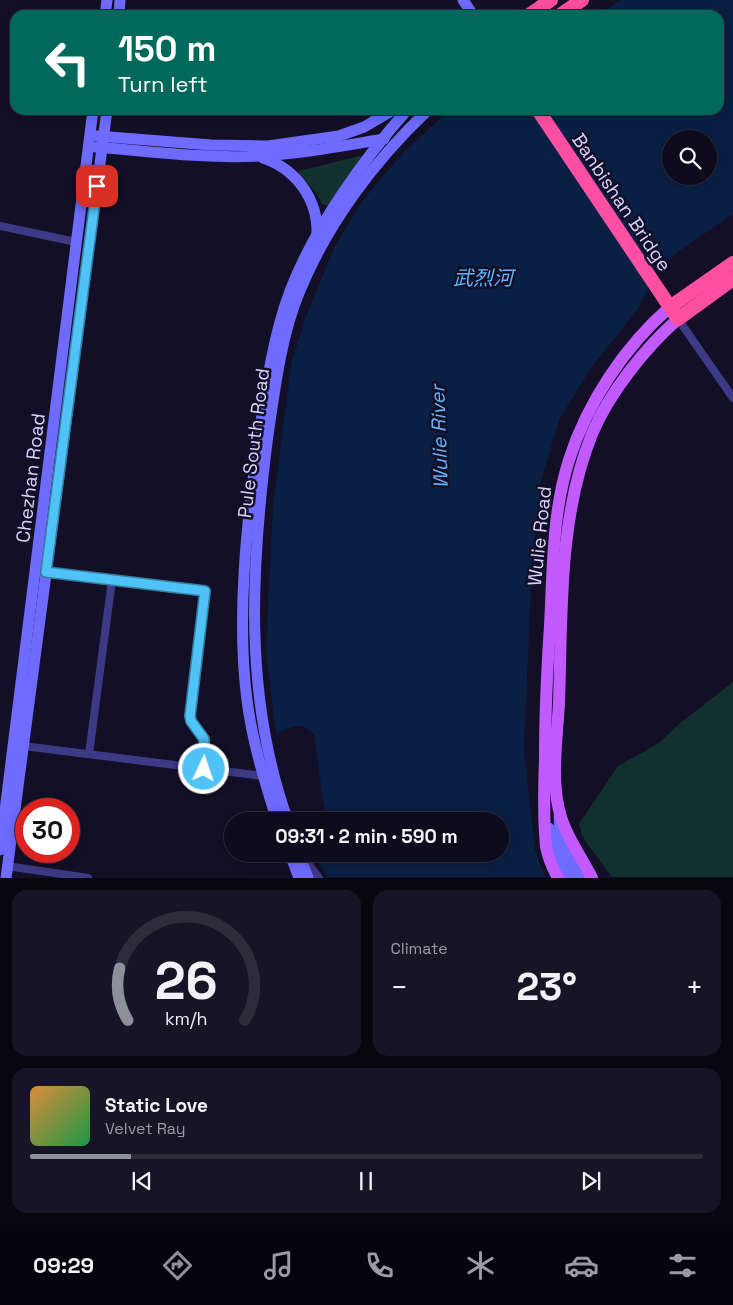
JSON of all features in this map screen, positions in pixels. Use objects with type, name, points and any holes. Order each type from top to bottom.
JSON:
[{"type":"highway","points":[[536,10],[551,0]]},
{"type":"highway","points":[[567,10],[582,0]]},
{"type":"highway","name":"Banbishan Bridge","points":[[541,115],[678,319]]},
{"type":"highway","name":"Wulie Road","points":[[670,307],[733,263]]},
{"type":"highway","name":"Wulie Road","points":[[678,319],[733,279]]},
{"type":"main road","name":"Chezhan Road","points":[[0,850],[92,115]]},
{"type":"main road","name":"Chezhan Road","points":[[7,872],[105,115]]},
{"type":"main road","points":[[89,141],[268,146],[339,136],[364,127],[384,115]]},
{"type":"main road","name":"Pule South Road","points":[[275,812],[264,776],[247,700],[243,652],[248,532],[257,452],[273,354],[290,292],[318,235],[332,210],[403,115]]},
{"type":"main road","name":"Pule South Road","points":[[285,812],[272,769],[262,724],[254,651],[261,499],[274,390],[298,295],[317,252],[341,212],[376,167],[423,115]]},
{"type":"main road","points":[[102,142],[220,157],[304,153],[384,139]]},
{"type":"main road","points":[[259,156],[281,166],[307,193],[316,214],[318,235]]},
{"type":"main road","name":"Wulie Road","points":[[558,878],[550,863],[546,846],[544,802],[546,691],[555,537],[560,496],[568,461],[579,432],[610,377],[636,342],[670,307]]},
{"type":"main road","name":"Wulie Road","points":[[592,878],[561,817],[556,774],[566,546],[573,494],[593,431],[620,386],[649,349],[678,319]]},
{"type":"main road","points":[[544,802],[551,839],[569,878]]},
{"type":"main road","points":[[558,803],[560,834],[580,878]]},
{"type":"main road","points":[[297,862],[298,878]]},
{"type":"main road","points":[[300,862],[308,878]]},
{"type":"street","points":[[0,226],[76,242]]},
{"type":"street","points":[[678,319],[733,398]]},
{"type":"street","points":[[46,572],[205,591],[190,716],[191,721],[204,739],[204,769]]},
{"type":"street","points":[[89,754],[112,580]]},
{"type":"street","points":[[23,746],[264,776]]},
{"type":"street","points":[[303,862],[319,878]]},
{"type":"street","points":[[7,872],[88,878]]},
{"type":"green space","points":[[363,156],[327,206],[322,204],[316,192],[298,174],[299,171]]},
{"type":"green space","points":[[733,682],[733,877],[612,877],[583,838],[579,824],[618,766],[659,743],[679,724]]},
{"type":"water","name":"武烈河","points":[[620,0],[733,0],[733,214],[659,265],[638,309],[591,368],[560,418],[542,477],[532,562],[524,749],[535,850],[545,877],[327,877],[318,862],[509,862],[509,812],[325,812],[314,735],[309,730],[300,726],[291,727],[276,733],[266,651],[273,505],[292,360],[307,314],[334,248],[363,200],[406,150],[445,115],[724,115],[724,10],[605,10]]},
{"type":"route","points":[[97,186],[46,572],[205,591],[190,716],[193,724],[202,732],[206,746],[204,769]]},
{"type":"water label","name":"Wulie River","points":[[439,437]]}]
